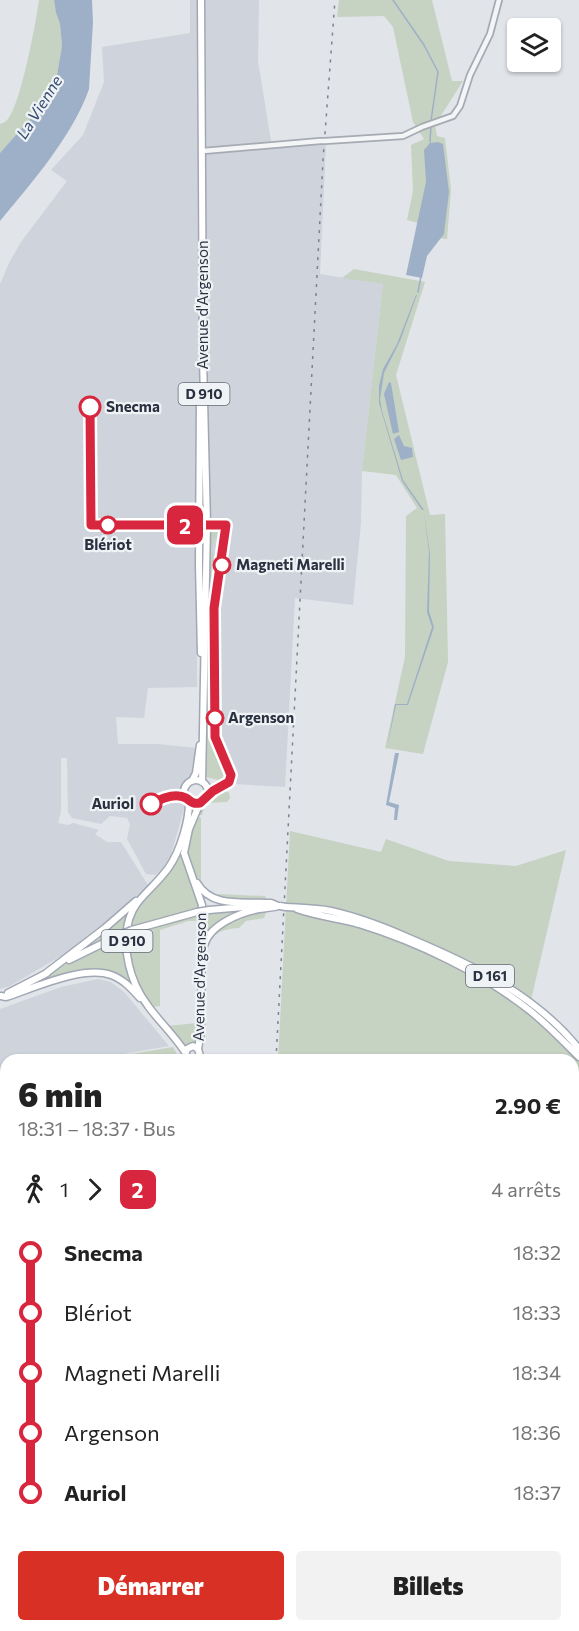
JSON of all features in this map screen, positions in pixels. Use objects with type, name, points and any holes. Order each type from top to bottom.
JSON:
[{"type":"main road","name":"D 910","points":[[200,0],[203,151]]},
{"type":"main road","name":"Avenue d'Argenson","points":[[192,781],[198,762],[201,730],[200,0]]},
{"type":"main road","name":"Avenue d'Argenson","points":[[202,782],[207,544],[203,151]]},
{"type":"main road","points":[[199,507],[207,524]]},
{"type":"main road","points":[[199,526],[207,544]]},
{"type":"main road","points":[[192,781],[202,782],[207,787],[207,795],[200,803],[189,802],[185,798],[184,790],[192,781]]},
{"type":"main road","name":"Avenue d'Argenson","points":[[185,1052],[150,1010],[135,984],[129,968],[127,938],[130,920],[136,906],[160,878],[176,853],[189,802]]},
{"type":"main road","name":"Avenue d'Argenson","points":[[200,803],[192,817],[184,853],[202,905],[201,1031],[198,1049],[200,1054]]},
{"type":"main road","points":[[190,873],[204,892],[214,899],[271,903],[284,907]]},
{"type":"main road","points":[[45,974],[116,919],[160,878]]},
{"type":"main road","name":"D 161","points":[[1,996],[122,934],[172,917],[235,907],[317,908],[357,918],[395,932],[465,963],[500,982],[526,1000],[554,1022],[579,1049]]},
{"type":"main road","points":[[202,962],[206,940],[214,928],[251,911],[284,907]]},
{"type":"main road","name":"D 161","points":[[284,907],[361,925],[477,975],[531,1011],[576,1054]]},
{"type":"main road","points":[[1,996],[6,997],[78,975],[102,973],[122,981],[150,1010]]},
{"type":"main road","points":[[185,1052],[191,1047],[198,1049]]},
{"type":"street","points":[[203,151],[403,136],[453,116],[460,106],[470,75],[490,34],[499,0]]},
{"type":"shaded area","points":[[190,0],[259,0],[258,61],[271,141],[326,144],[320,274],[383,284],[362,471],[361,523],[353,605],[295,598],[285,787],[234,784],[234,772],[217,737],[217,614],[197,613],[197,687],[148,688],[144,718],[116,717],[118,744],[157,744],[197,748],[192,776],[183,782],[181,801],[185,805],[171,855],[161,871],[155,875],[146,874],[127,839],[130,824],[127,818],[110,816],[101,824],[72,818],[68,812],[67,758],[61,758],[61,812],[58,823],[68,825],[73,823],[99,830],[95,834],[107,842],[121,842],[148,885],[115,916],[73,949],[10,986],[0,989],[0,284],[21,242],[67,181],[51,170],[83,135],[104,82],[102,47],[190,33]]},
{"type":"shaded area","points":[[98,979],[111,982],[125,993],[169,1046],[123,1054],[0,1054],[0,1009],[61,987]]},
{"type":"green space","points":[[39,0],[54,0],[60,24],[62,46],[56,81],[38,110],[0,153],[0,124],[8,119],[18,97]]},
{"type":"green space","points":[[339,0],[432,0],[452,81],[463,81],[435,125],[437,136],[445,138],[451,190],[447,239],[425,237],[425,225],[407,220],[413,191],[411,145],[424,139],[413,122],[393,27],[384,16],[337,17]]},
{"type":"green space","points":[[354,269],[425,282],[396,375],[430,515],[445,514],[448,662],[423,754],[385,748],[405,657],[406,516],[417,508],[396,475],[362,471],[383,284],[342,278]]},
{"type":"green space","points":[[219,529],[224,538],[214,539],[212,552],[214,553],[211,573],[215,574],[210,604],[210,689],[213,689],[213,739],[226,764],[228,774],[227,779],[218,780],[203,776],[206,748],[209,555],[211,534],[214,530]]},
{"type":"green space","points":[[223,789],[229,793],[230,798],[227,802],[206,803],[202,815],[195,816],[206,800]]},
{"type":"green space","points":[[201,818],[201,881],[208,892],[265,896],[267,901],[223,900],[211,896],[201,886],[190,866],[187,852],[191,829],[195,819]]},
{"type":"green space","points":[[290,831],[381,852],[386,839],[449,861],[516,866],[566,850],[531,1000],[551,1030],[573,1054],[278,1054]]},
{"type":"green space","points":[[182,846],[186,869],[200,907],[130,927],[134,912]]},
{"type":"green space","points":[[131,906],[127,928],[90,946],[88,943]]},
{"type":"green space","points":[[245,908],[243,913],[205,937],[205,913]]},
{"type":"green space","points":[[267,910],[264,918],[246,921],[239,928],[227,929],[218,933],[211,940],[207,951],[207,941],[226,924],[241,916]]},
{"type":"green space","points":[[198,914],[199,921],[188,921],[160,930],[160,1006],[153,1007],[162,1019],[144,996],[131,969],[128,934],[163,922]]},
{"type":"green space","points":[[126,935],[136,989],[102,971],[25,988],[74,959]]},
{"type":"green space","points":[[198,1023],[196,1043],[184,1046],[168,1026]]},
{"type":"green space","points":[[173,1047],[177,1054],[131,1054]]},
{"type":"water","points":[[54,0],[92,0],[89,89],[73,124],[62,141],[0,221],[0,153],[38,110],[56,81],[62,46]]},
{"type":"water","points":[[430,143],[443,144],[449,192],[444,234],[427,256],[422,278],[406,275],[426,182],[424,150]]},
{"type":"water","points":[[416,295],[400,341],[384,373],[380,399],[403,480],[424,510],[402,481],[379,403],[379,386],[383,369],[397,344]]},
{"type":"water","points":[[389,382],[399,432],[393,434],[384,394]]},
{"type":"water","points":[[399,435],[404,446],[412,448],[413,457],[401,460],[394,439]]},
{"type":"water","points":[[424,512],[430,554],[429,611],[434,627],[408,705],[396,705],[387,748],[395,704],[407,704],[432,627],[427,612],[429,552]]},
{"type":"water","points":[[395,753],[399,753],[389,802],[399,805],[397,820],[394,820],[395,808],[386,805]]},
{"type":"waterway","points":[[393,0],[424,45],[438,72],[431,121]]},
{"type":"waterway","points":[[430,142],[431,126]]},
{"type":"waterway","points":[[418,292],[421,276]]},
{"type":"railway","points":[[276,1054],[323,160],[335,0]]},
{"type":"bus line","name":"2","points":[[90,407],[91,525],[226,525],[214,608],[215,737],[231,778],[225,786],[207,795],[200,803],[196,804],[183,797],[171,796],[151,804]]},
{"type":"place","name":"Snecma","points":[[90,407]]},
{"type":"place","name":"Blériot","points":[[108,525]]},
{"type":"place","name":"Magneti Marelli","points":[[222,565]]},
{"type":"place","name":"Argenson","points":[[215,718]]},
{"type":"place","name":"Auriol","points":[[151,804]]},
{"type":"water label","name":"La Vienne","points":[[39,107]]}]
